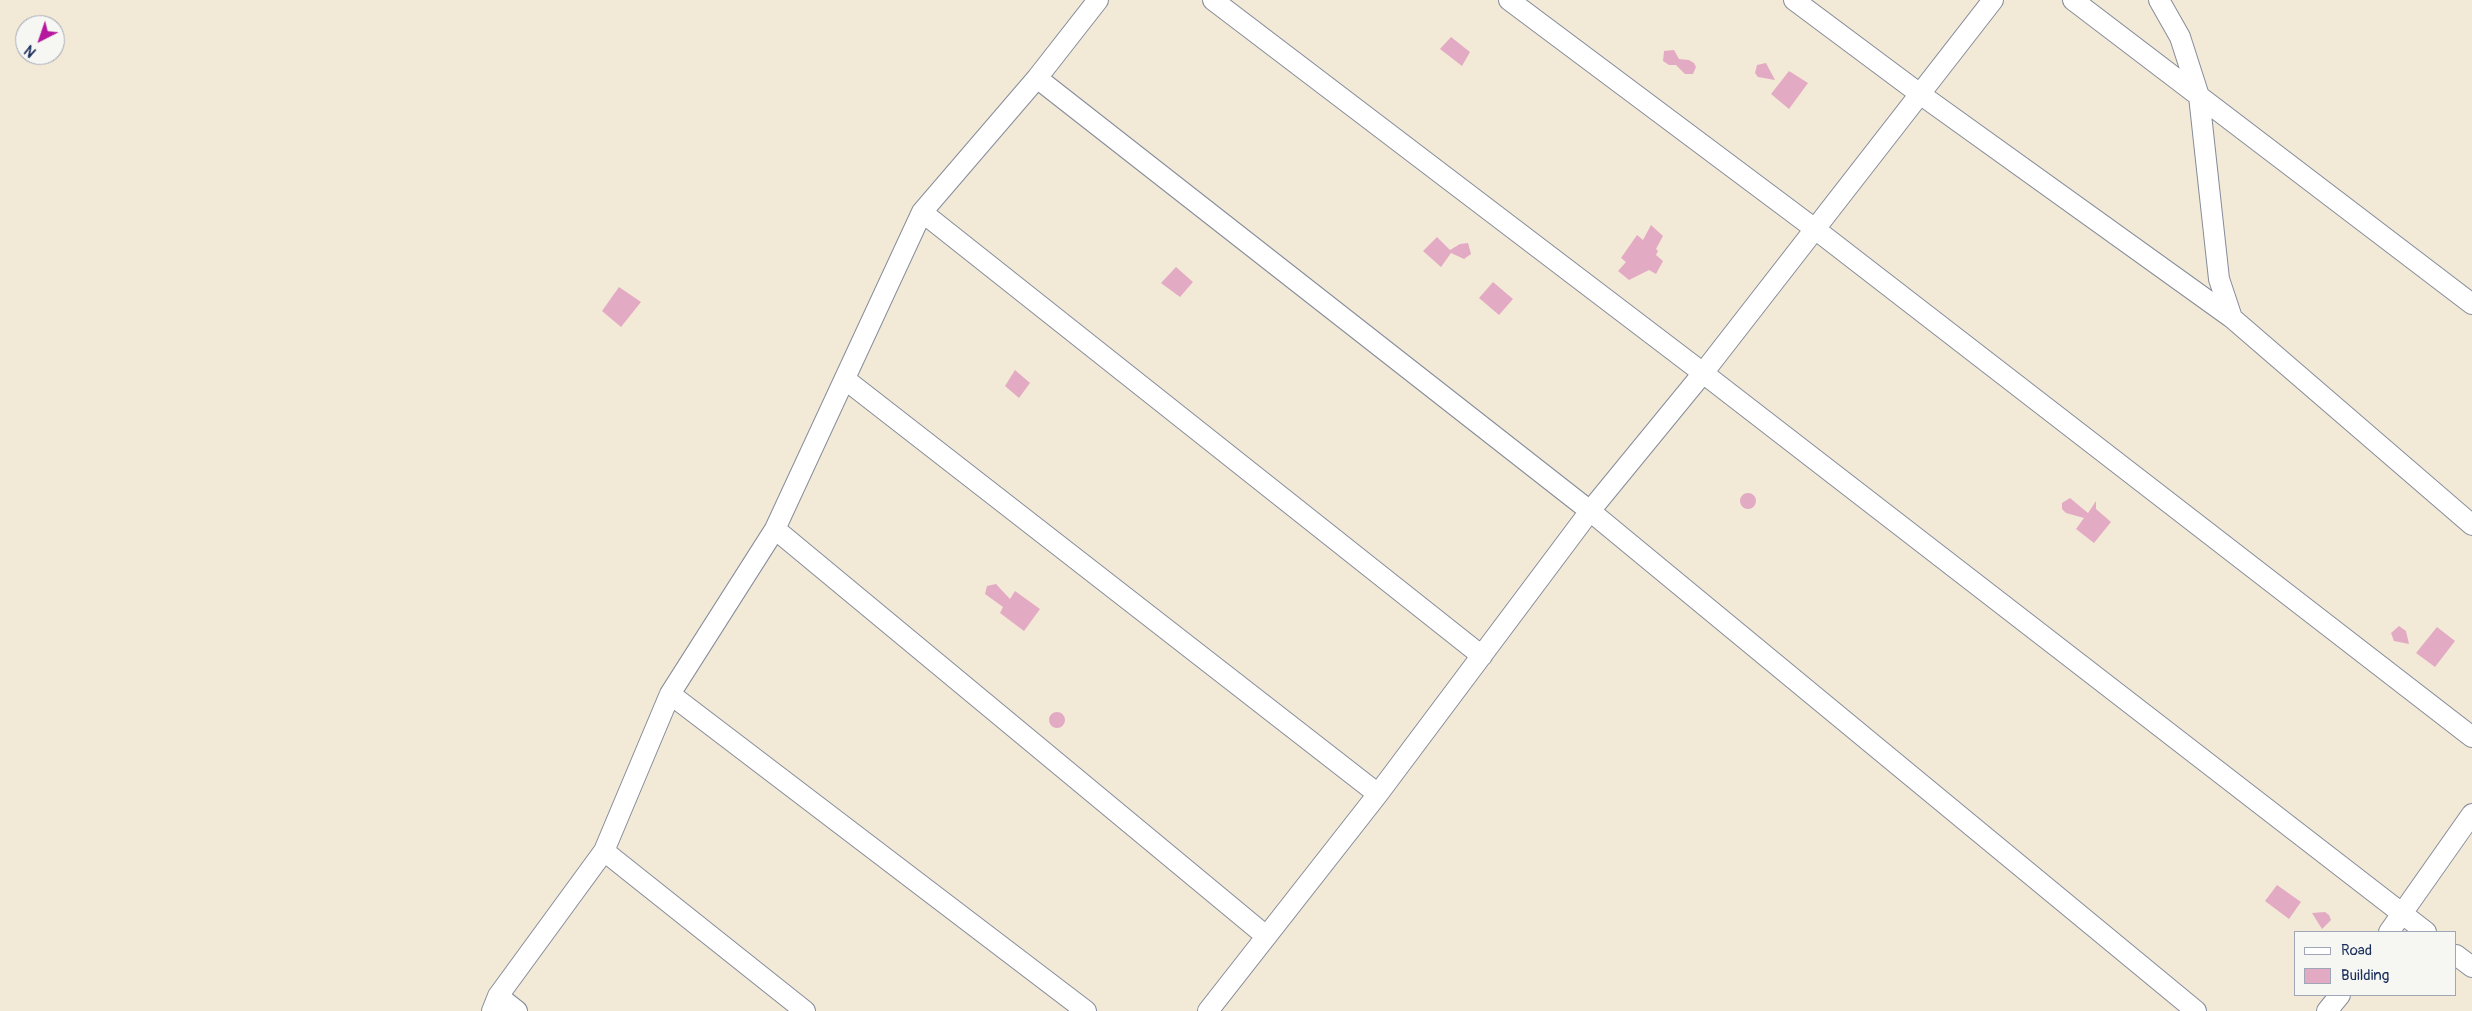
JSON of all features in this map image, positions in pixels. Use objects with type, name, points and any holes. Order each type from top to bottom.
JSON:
[{"type":"street","points":[[517,1011],[495,1003],[604,851],[670,694],[775,529],[846,380],[922,212],[1037,78],[1098,0]]},
{"type":"street","points":[[1213,0],[1703,373],[2425,931]]},
{"type":"street","points":[[1509,0],[1815,229],[2472,737]]},
{"type":"street","points":[[1794,0],[1920,94],[2232,318],[2472,525]]},
{"type":"street","points":[[1208,1011],[1378,794],[1590,511],[1703,373],[1993,0]]},
{"type":"street","points":[[2074,0],[2472,304]]},
{"type":"street","points":[[2160,0],[2180,37],[2199,96],[2219,278],[2232,318]]},
{"type":"street","points":[[1037,78],[1590,511],[2196,1011]]},
{"type":"street","points":[[922,212],[1482,656]]},
{"type":"street","points":[[846,380],[1378,794]]},
{"type":"street","points":[[775,529],[1266,936]]},
{"type":"street","points":[[670,694],[1086,1011]]},
{"type":"street","points":[[2390,931],[2472,814]]},
{"type":"street","points":[[604,851],[805,1011]]},
{"type":"street","points":[[2457,956],[2472,967]]},
{"type":"street","points":[[2327,1011],[2339,996]]},
{"type":"building","points":[[1451,37],[1470,52],[1462,66],[1440,49]]},
{"type":"building","points":[[1674,50],[1679,59],[1689,60],[1694,63],[1696,67],[1693,74],[1685,74],[1676,65],[1669,65],[1663,61],[1664,51]]},
{"type":"building","points":[[1766,63],[1775,80],[1758,77],[1755,73],[1757,65]]},
{"type":"building","points":[[1789,71],[1808,83],[1789,109],[1771,94]]},
{"type":"building","points":[[1651,225],[1663,236],[1656,249],[1658,251],[1656,255],[1663,261],[1656,274],[1649,270],[1629,280],[1618,271],[1626,262],[1621,258],[1637,235],[1643,240]]},
{"type":"building","points":[[1437,237],[1450,250],[1460,244],[1468,243],[1471,254],[1464,259],[1451,253],[1441,267],[1423,251]]},
{"type":"building","points":[[1176,267],[1193,282],[1180,297],[1161,283]]},
{"type":"building","points":[[1493,282],[1513,299],[1499,315],[1479,298]]},
{"type":"building","points":[[619,287],[641,302],[621,327],[602,311]]},
{"type":"building","points":[[1015,370],[1030,383],[1019,398],[1005,386]]},
{"type":"building","points":[[1748,493],[1756,501],[1748,509],[1740,501]]},
{"type":"building","points":[[2070,498],[2088,513],[2096,501],[2096,509],[2111,522],[2094,543],[2076,529],[2084,518],[2066,513],[2062,509],[2062,503]]},
{"type":"building","points":[[996,584],[1010,599],[1015,591],[1040,609],[1024,631],[1000,613],[1003,607],[985,594],[987,586]]},
{"type":"building","points":[[2399,626],[2406,631],[2409,644],[2394,641],[2391,633]]},
{"type":"building","points":[[2437,627],[2455,641],[2435,667],[2416,653]]},
{"type":"building","points":[[1057,712],[1065,720],[1057,728],[1049,720]]},
{"type":"building","points":[[2277,885],[2301,902],[2289,919],[2265,901]]},
{"type":"building","points":[[2325,912],[2331,920],[2322,929],[2312,913]]}]
